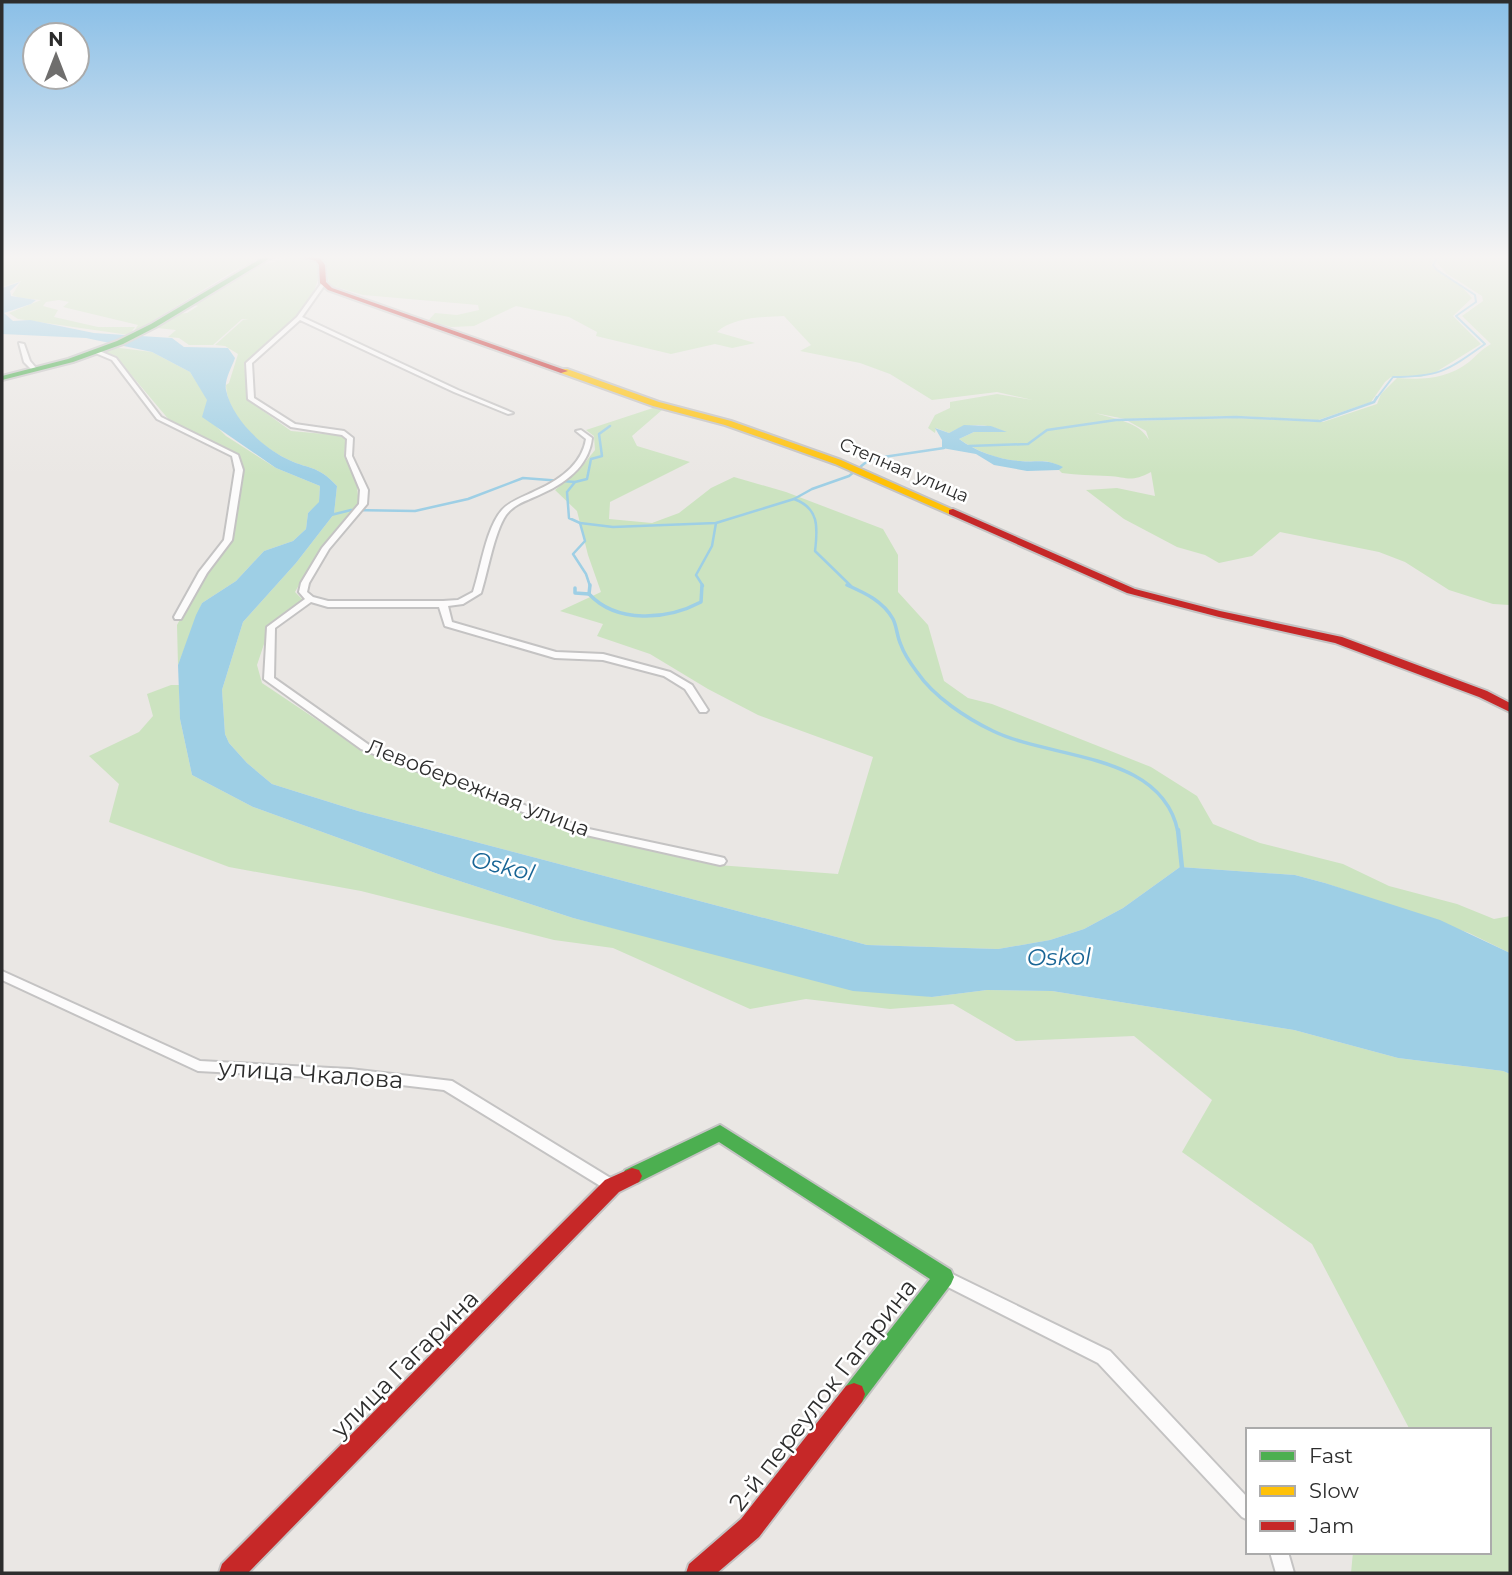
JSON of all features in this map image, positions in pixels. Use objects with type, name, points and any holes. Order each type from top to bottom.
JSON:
[{"type":"street","points":[[2,378],[117,344],[149,328]]},
{"type":"street","points":[[287,328],[249,363],[251,399],[293,426],[344,433],[350,438],[349,456],[364,490],[363,504],[358,512],[326,548],[305,583],[303,592],[310,599],[328,604],[443,604],[460,602],[477,593],[501,516],[511,506],[543,491],[585,458],[589,450],[589,438],[579,430]]},
{"type":"street","points":[[322,328],[510,413]]},
{"type":"street","name":"Степная улица","points":[[442,328],[656,404],[728,423],[858,470],[1130,591],[1338,640],[1483,694],[1510,708]]},
{"type":"street","points":[[21,344],[27,362],[34,369]]},
{"type":"street","points":[[95,351],[114,359],[159,418],[234,455],[239,470],[228,540],[203,572],[178,617]]},
{"type":"street","name":"Левобережная улица","points":[[310,599],[271,627],[269,679],[365,747],[580,831],[720,861]]},
{"type":"street","points":[[443,604],[448,624],[555,655],[604,657],[667,674],[689,687],[703,710]]},
{"type":"street","name":"улица Чкалова","points":[[2,975],[198,1066],[350,1074],[447,1086],[612,1186]]},
{"type":"street","name":"2-й переулок Гагарина","points":[[612,1186],[720,1133],[944,1277],[750,1528],[698,1573]]},
{"type":"street","name":"улица Гагарина","points":[[231,1573],[612,1186]]},
{"type":"street","points":[[944,1277],[1104,1357],[1246,1509]]},
{"type":"street","points":[[1280,1554],[1285,1573]]},
{"type":"green space","points":[[84,328],[134,328],[129,335]]},
{"type":"green space","points":[[162,328],[231,328],[213,345],[189,345],[179,338],[168,337],[176,330]]},
{"type":"green space","points":[[233,328],[284,328],[244,366],[251,402],[291,431],[346,438],[344,456],[356,476],[359,506],[319,550],[295,592],[304,601],[270,626],[257,665],[262,683],[359,748],[581,834],[718,865],[838,874],[873,757],[758,715],[650,654],[597,636],[603,624],[560,611],[601,592],[577,511],[555,490],[579,470],[595,450],[594,436],[586,430],[656,407],[662,410],[632,436],[637,446],[690,462],[610,502],[609,519],[652,523],[679,513],[711,488],[734,477],[786,492],[883,529],[898,555],[898,592],[928,625],[944,681],[968,698],[992,704],[1151,767],[1197,796],[1213,824],[1260,843],[1343,864],[1389,886],[1457,904],[1494,919],[1510,916],[1510,953],[1469,933],[1295,875],[1180,867],[1123,908],[1084,929],[1050,940],[998,949],[867,945],[358,811],[272,784],[229,743],[225,734],[222,690],[243,622],[296,563],[334,514],[337,486],[318,471],[275,452],[246,428],[232,407],[226,385],[238,354],[225,346],[215,345]]},
{"type":"green space","points":[[590,328],[722,328],[717,332],[755,343],[732,348],[715,344],[671,354],[596,336],[597,332]]},
{"type":"green space","points":[[796,328],[1466,328],[1481,344],[1436,372],[1420,377],[1391,377],[1371,402],[1318,420],[1235,416],[1125,419],[1095,413],[1132,425],[1149,440],[1146,431],[1128,421],[1237,418],[1323,422],[1377,404],[1381,394],[1397,378],[1434,377],[1461,368],[1491,344],[1475,328],[1510,328],[1510,605],[1493,604],[1449,590],[1405,562],[1379,552],[1280,532],[1252,556],[1219,563],[1205,555],[1177,547],[1124,519],[1086,490],[1117,488],[1155,496],[1151,472],[1129,478],[1062,473],[1059,470],[1062,467],[1050,462],[996,457],[959,439],[974,432],[1005,432],[998,429],[977,425],[949,433],[936,428],[935,433],[928,428],[935,415],[950,408],[950,402],[997,394],[1033,400],[997,392],[932,400],[890,374],[860,363],[800,351],[811,345]]},
{"type":"green space","points":[[112,347],[152,352],[190,372],[208,400],[216,426],[226,436],[276,468],[320,486],[319,503],[308,513],[306,529],[293,541],[264,551],[236,581],[202,603],[178,665],[177,625],[205,573],[233,538],[244,470],[237,454],[170,421],[117,358],[103,352]]},
{"type":"green space","points":[[171,685],[179,685],[180,719],[192,775],[253,807],[438,874],[573,918],[702,950],[932,997],[987,990],[1052,991],[1294,1030],[1398,1058],[1510,1074],[1510,1573],[1351,1573],[1353,1554],[1491,1554],[1491,1428],[1409,1428],[1312,1244],[1182,1152],[1212,1100],[1134,1036],[1016,1041],[953,1004],[890,1009],[806,999],[750,1009],[613,948],[554,940],[361,891],[229,867],[109,822],[119,784],[89,756],[139,732],[153,716],[147,694]]},
{"type":"water","name":"Oskol","points":[[2,328],[72,328],[94,333],[172,338],[184,347],[228,348],[235,358],[227,378],[226,390],[234,411],[248,430],[276,452],[293,462],[318,471],[337,486],[334,514],[296,563],[243,622],[222,690],[225,734],[229,743],[272,784],[358,811],[867,945],[998,949],[1050,940],[1084,929],[1123,908],[1180,867],[1295,875],[1440,920],[1510,953],[1510,1074],[1398,1058],[1294,1030],[1052,991],[987,990],[932,997],[853,991],[573,918],[438,874],[253,807],[192,775],[180,719],[178,665],[202,603],[236,581],[264,551],[293,541],[306,529],[308,513],[319,502],[320,486],[276,468],[202,417],[207,400],[190,372],[152,352],[86,338],[2,334]]},
{"type":"water","points":[[964,425],[991,426],[1007,432],[974,432],[959,439],[980,451],[1004,459],[1046,462],[1063,467],[1059,470],[1027,471],[994,465],[976,454],[942,448],[942,440],[935,428],[949,433]]},
{"type":"waterway","points":[[1376,399],[1393,377],[1422,376],[1443,370],[1485,344],[1469,328]]},
{"type":"waterway","points":[[969,446],[1028,444],[1047,430],[1116,420],[1236,417],[1320,421],[1374,402],[1377,397]]},
{"type":"waterway","points":[[575,482],[587,479],[591,459],[602,456],[599,434],[610,426]]},
{"type":"waterway","points":[[794,499],[812,489],[849,476],[870,459],[944,448]]},
{"type":"waterway","points":[[331,515],[351,510],[415,511],[468,499],[523,478],[575,482]]},
{"type":"waterway","points":[[575,482],[567,492],[569,518],[580,523]]},
{"type":"waterway","points":[[716,523],[794,499]]},
{"type":"waterway","points":[[794,499],[808,508],[815,519],[815,551],[851,586]]},
{"type":"waterway","points":[[580,523],[613,527],[716,523]]},
{"type":"waterway","points":[[580,523],[585,541],[573,554],[590,586]]},
{"type":"waterway","points":[[703,586],[696,575],[712,546],[716,523]]},
{"type":"waterway","points":[[589,594],[600,604],[614,610],[643,616],[658,615],[673,613],[701,602],[702,585]]},
{"type":"waterway","points":[[847,585],[873,598],[884,607],[894,622],[902,648],[910,662],[932,690],[951,706],[993,731],[1102,762],[1128,773],[1151,787],[1168,806],[1178,832]]},
{"type":"waterway","points":[[589,594],[590,586]]},
{"type":"waterway","points":[[575,588],[575,593],[589,594]]},
{"type":"waterway","points":[[1178,830],[1182,868]]},
{"type":"traffic: fast","points":[[2,378],[104,349],[149,328]]},
{"type":"traffic: fast","points":[[632,1176],[720,1133],[944,1277],[854,1394]]},
{"type":"traffic: slow","points":[[564,371],[656,404],[728,423],[838,462],[953,512]]},
{"type":"traffic: jam","points":[[443,328],[564,371]]},
{"type":"traffic: jam","points":[[953,512],[1131,591],[1219,614],[1338,640],[1483,694],[1510,708]]},
{"type":"traffic: jam","points":[[231,1573],[612,1186],[632,1176]]},
{"type":"traffic: jam","points":[[698,1573],[750,1528],[854,1394]]}]
